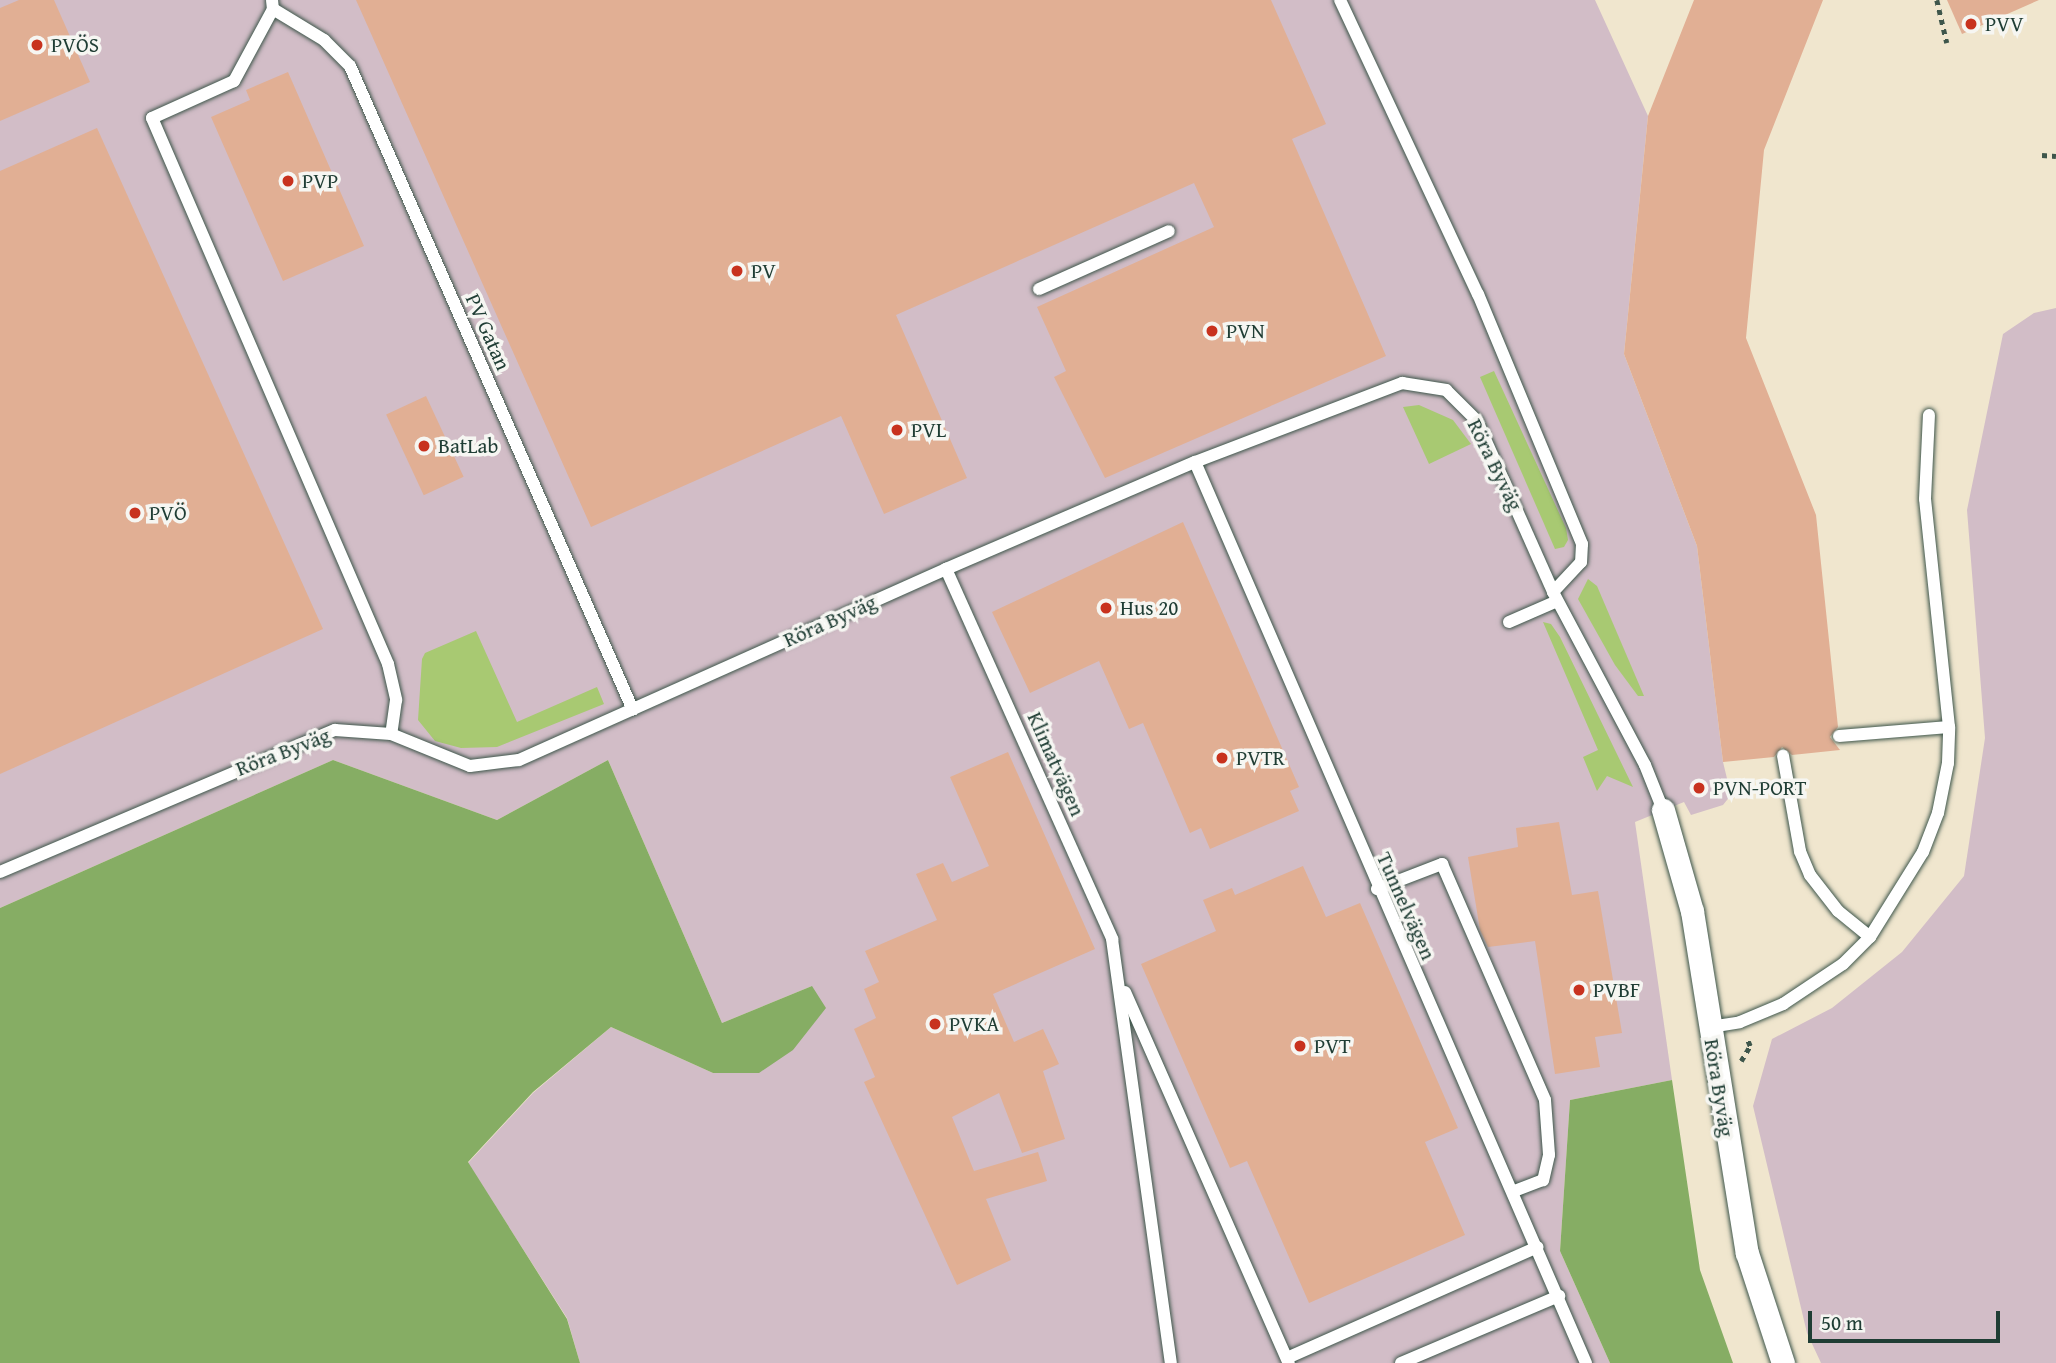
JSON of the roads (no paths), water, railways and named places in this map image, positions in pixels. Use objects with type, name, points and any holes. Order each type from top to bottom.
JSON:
[{"type":"street","name":"Röra Byväg","points":[[1663,810],[1686,884],[1747,1253],[1783,1363]]},
{"type":"lane","points":[[1340,0],[1478,295],[1582,544],[1581,562],[1555,596],[1509,622]]},
{"type":"lane","points":[[273,5],[234,81],[152,118],[388,664],[396,700],[391,734]]},
{"type":"lane","name":"PV Gatan","points":[[273,5],[324,40],[349,66],[633,710]]},
{"type":"lane","points":[[1040,289],[1169,231]]},
{"type":"lane","name":"Röra Byväg","points":[[0,872],[311,737],[359,729],[391,734],[470,766],[497,766],[633,710],[946,569],[1195,463],[1370,391],[1402,383],[1446,390],[1477,421],[1555,596],[1645,765],[1663,810]]},
{"type":"lane","points":[[1710,1027],[1783,1004],[1843,964],[1870,937],[1899,896],[1938,813],[1949,727],[1930,572],[1925,499],[1929,415]]},
{"type":"lane","name":"Tunnelvägen","points":[[1195,463],[1377,889],[1515,1191],[1586,1363]]},
{"type":"lane","name":"Klimatvägen","points":[[946,569],[1112,939],[1171,1363]]},
{"type":"lane","points":[[1839,736],[1949,727]]},
{"type":"lane","points":[[1783,756],[1795,830],[1810,875],[1838,911],[1870,937]]},
{"type":"lane","points":[[1377,889],[1442,864],[1545,1100],[1549,1155],[1543,1180],[1515,1191]]},
{"type":"lane","name":"Klimatvägen","points":[[1118,979],[1288,1361]]},
{"type":"lane","points":[[1288,1361],[1536,1247]]},
{"type":"lane","points":[[1401,1363],[1559,1296]]},
{"type":"place","name":"PVV","points":[[1971,24]]},
{"type":"place","name":"PVÖS","points":[[37,45]]},
{"type":"place","name":"PVP","points":[[288,181]]},
{"type":"place","name":"PV","points":[[737,271]]},
{"type":"place","name":"PVN","points":[[1212,331]]},
{"type":"place","name":"PVL","points":[[897,430]]},
{"type":"place","name":"BatLab","points":[[424,446]]},
{"type":"place","name":"PVÖ","points":[[135,513]]},
{"type":"place","name":"Hus 20","points":[[1106,608]]},
{"type":"place","name":"PVTR","points":[[1222,758]]},
{"type":"place","name":"PVN-PORT","points":[[1699,788]]},
{"type":"place","name":"PVBF","points":[[1579,990]]},
{"type":"place","name":"PVKA","points":[[935,1024]]},
{"type":"place","name":"PVT","points":[[1300,1046]]}]
